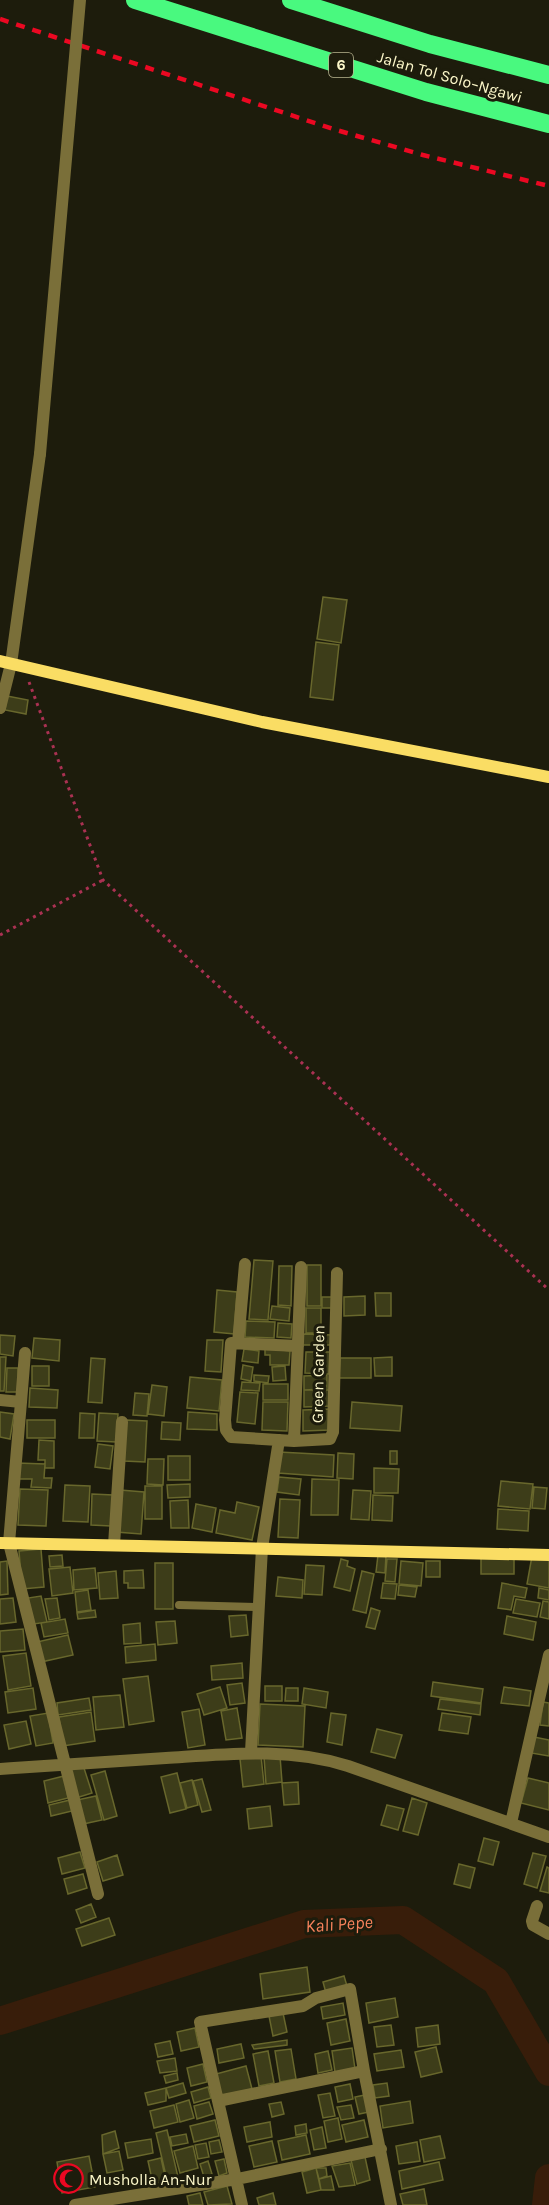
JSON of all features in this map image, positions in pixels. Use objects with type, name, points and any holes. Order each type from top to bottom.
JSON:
[{"type":"highway","name":"Jalan Tol Solo–Ngawi","points":[[135,0],[426,92],[549,124]]},
{"type":"highway","name":"Jalan Tol Solo–Ngawi","points":[[291,0],[430,44],[549,75]]},
{"type":"street","points":[[0,708],[11,664],[40,454],[80,0]]},
{"type":"street","points":[[11,664],[262,722],[549,777]]},
{"type":"street","name":"Green Garden","points":[[238,1343],[245,1264]]},
{"type":"street","name":"Green Garden","points":[[294,1441],[301,1267]]},
{"type":"street","name":"Green Garden","points":[[298,1346],[238,1343],[230,1345],[226,1430],[231,1437],[323,1442],[330,1439],[333,1432],[337,1273]]},
{"type":"street","points":[[25,1353],[4,1543],[98,1894]]},
{"type":"street","points":[[0,1400],[21,1402]]},
{"type":"street","points":[[114,1545],[122,1422]]},
{"type":"street","points":[[251,1752],[262,1548],[279,1440]]},
{"type":"street","points":[[4,1543],[549,1555]]},
{"type":"street","points":[[511,1823],[545,1697],[549,1655]]},
{"type":"street","points":[[0,1769],[251,1752],[323,1758],[549,1838]]},
{"type":"street","points":[[537,1906],[532,1921],[533,1925],[549,1934]]},
{"type":"street","points":[[242,2205],[200,2022],[303,2006],[316,1998],[350,1989],[391,2205]]},
{"type":"street","points":[[218,2101],[364,2071]]},
{"type":"street","points":[[75,2205],[127,2201],[381,2150]]},
{"type":"lane","points":[[179,1605],[260,1607]]},
{"type":"path","points":[[11,664],[103,880],[549,1290]]},
{"type":"path","points":[[0,935],[103,880]]},
{"type":"building","points":[[323,597],[347,600],[341,643],[317,639]]},
{"type":"building","points":[[316,642],[339,645],[333,700],[310,697]]},
{"type":"building","points":[[7,696],[28,700],[26,714],[5,710]]},
{"type":"building","points":[[254,1260],[273,1261],[268,1320],[249,1319]]},
{"type":"building","points":[[307,1265],[321,1265],[321,1306],[307,1306]]},
{"type":"building","points":[[279,1266],[292,1266],[291,1306],[278,1305]]},
{"type":"building","points":[[217,1290],[237,1292],[234,1334],[214,1332]]},
{"type":"building","points":[[375,1293],[391,1293],[391,1316],[376,1316]]},
{"type":"building","points":[[365,1296],[365,1315],[344,1316],[344,1297]]},
{"type":"building","points":[[322,1297],[334,1297],[333,1308],[322,1308]]},
{"type":"building","points":[[272,1306],[290,1308],[289,1321],[270,1319]]},
{"type":"building","points":[[306,1308],[321,1308],[321,1333],[306,1333]]},
{"type":"building","points":[[246,1321],[275,1322],[274,1338],[245,1337]]},
{"type":"building","points":[[278,1323],[292,1324],[291,1338],[277,1337]]},
{"type":"building","points":[[303,1334],[332,1335],[332,1345],[302,1345]]},
{"type":"building","points":[[0,1335],[15,1336],[13,1356],[0,1354]]},
{"type":"building","points":[[34,1338],[60,1340],[59,1361],[32,1358]]},
{"type":"building","points":[[207,1340],[223,1340],[221,1372],[205,1371]]},
{"type":"building","points":[[265,1348],[290,1351],[289,1365],[270,1365],[270,1355],[265,1355]]},
{"type":"building","points":[[244,1349],[259,1351],[258,1363],[242,1361]]},
{"type":"building","points":[[306,1352],[330,1352],[329,1374],[305,1373]]},
{"type":"building","points":[[0,1357],[6,1357],[4,1391],[0,1391]]},
{"type":"building","points":[[392,1357],[392,1376],[375,1376],[374,1358]]},
{"type":"building","points":[[91,1358],[105,1359],[102,1403],[88,1402]]},
{"type":"building","points":[[340,1358],[371,1358],[371,1378],[339,1378]]},
{"type":"building","points":[[243,1365],[253,1367],[251,1381],[241,1379]]},
{"type":"building","points":[[32,1366],[49,1366],[49,1386],[32,1386]]},
{"type":"building","points":[[285,1366],[286,1380],[273,1381],[272,1367]]},
{"type":"building","points":[[7,1368],[18,1368],[18,1392],[6,1392]]},
{"type":"building","points":[[254,1375],[269,1376],[268,1383],[254,1381]]},
{"type":"building","points":[[327,1375],[327,1389],[304,1390],[304,1376]]},
{"type":"building","points":[[190,1377],[222,1380],[219,1411],[187,1408]]},
{"type":"building","points":[[242,1382],[260,1383],[259,1391],[241,1390]]},
{"type":"building","points":[[263,1384],[288,1384],[288,1400],[263,1400]]},
{"type":"building","points":[[152,1385],[167,1387],[164,1416],[148,1414]]},
{"type":"building","points":[[30,1388],[58,1390],[57,1408],[29,1407]]},
{"type":"building","points":[[304,1390],[329,1390],[330,1406],[304,1407]]},
{"type":"building","points":[[240,1392],[258,1393],[255,1424],[237,1422]]},
{"type":"building","points":[[135,1393],[149,1394],[147,1416],[133,1415]]},
{"type":"building","points":[[263,1402],[288,1402],[287,1431],[262,1430]]},
{"type":"building","points":[[352,1402],[402,1406],[400,1431],[350,1428]]},
{"type":"building","points":[[330,1409],[330,1430],[303,1431],[303,1410]]},
{"type":"building","points":[[0,1412],[14,1414],[10,1439],[0,1437]]},
{"type":"building","points":[[188,1412],[217,1414],[217,1430],[187,1429]]},
{"type":"building","points":[[80,1413],[95,1414],[94,1438],[79,1438]]},
{"type":"building","points":[[99,1413],[118,1414],[116,1442],[97,1441]]},
{"type":"building","points":[[27,1420],[55,1420],[55,1438],[27,1438]]},
{"type":"building","points":[[126,1420],[147,1421],[145,1462],[124,1461]]},
{"type":"building","points":[[162,1422],[181,1423],[180,1440],[161,1439]]},
{"type":"building","points":[[39,1440],[54,1441],[54,1468],[45,1468],[45,1460],[38,1460]]},
{"type":"building","points":[[98,1444],[113,1446],[110,1469],[95,1467]]},
{"type":"building","points":[[390,1451],[397,1451],[397,1464],[390,1464]]},
{"type":"building","points":[[279,1452],[334,1455],[333,1477],[278,1473]]},
{"type":"building","points":[[338,1453],[354,1454],[353,1479],[337,1478]]},
{"type":"building","points":[[168,1456],[190,1456],[190,1480],[168,1480]]},
{"type":"building","points":[[148,1459],[164,1459],[163,1485],[147,1484]]},
{"type":"building","points":[[17,1463],[45,1464],[44,1478],[52,1478],[51,1488],[31,1487],[32,1479],[16,1479]]},
{"type":"building","points":[[374,1468],[399,1469],[398,1493],[374,1493]]},
{"type":"building","points":[[279,1477],[301,1479],[299,1495],[277,1492]]},
{"type":"building","points":[[312,1479],[339,1480],[338,1515],[311,1515]]},
{"type":"building","points":[[501,1481],[533,1484],[530,1509],[498,1506]]},
{"type":"building","points":[[190,1484],[190,1497],[168,1498],[167,1485]]},
{"type":"building","points":[[65,1485],[90,1486],[88,1522],[63,1521]]},
{"type":"building","points":[[145,1486],[162,1486],[162,1519],[145,1519]]},
{"type":"building","points":[[534,1487],[547,1488],[545,1509],[532,1508]]},
{"type":"building","points":[[20,1489],[48,1490],[46,1526],[18,1525]]},
{"type":"building","points":[[120,1490],[144,1492],[141,1534],[116,1532]]},
{"type":"building","points":[[353,1490],[371,1491],[369,1520],[351,1519]]},
{"type":"building","points":[[92,1494],[113,1495],[111,1526],[91,1525]]},
{"type":"building","points":[[373,1495],[393,1496],[392,1521],[372,1520]]},
{"type":"building","points":[[280,1499],[300,1500],[298,1538],[278,1537]]},
{"type":"building","points":[[188,1500],[189,1528],[171,1528],[170,1501]]},
{"type":"building","points":[[237,1502],[259,1507],[252,1540],[216,1533],[220,1510],[235,1513]]},
{"type":"building","points":[[196,1504],[216,1508],[212,1532],[192,1528]]},
{"type":"building","points":[[498,1509],[529,1511],[528,1531],[497,1529]]},
{"type":"building","points":[[41,1549],[44,1587],[22,1589],[19,1551]]},
{"type":"building","points":[[62,1555],[63,1566],[50,1567],[49,1556]]},
{"type":"building","points":[[378,1555],[386,1555],[385,1573],[376,1572]]},
{"type":"building","points":[[481,1556],[514,1556],[514,1574],[481,1574]]},
{"type":"building","points":[[532,1556],[549,1559],[549,1588],[527,1584]]},
{"type":"building","points":[[341,1559],[348,1561],[347,1566],[355,1569],[350,1591],[334,1587]]},
{"type":"building","points":[[387,1559],[397,1559],[395,1582],[385,1581]]},
{"type":"building","points":[[7,1561],[8,1594],[0,1595],[0,1562]]},
{"type":"building","points":[[401,1561],[423,1563],[421,1586],[399,1584]]},
{"type":"building","points":[[426,1561],[440,1561],[440,1577],[426,1577]]},
{"type":"building","points":[[155,1563],[173,1563],[173,1609],[155,1609]]},
{"type":"building","points":[[306,1565],[324,1566],[322,1595],[304,1594]]},
{"type":"building","points":[[70,1567],[73,1593],[52,1596],[49,1569]]},
{"type":"building","points":[[95,1568],[97,1588],[74,1590],[73,1570]]},
{"type":"building","points":[[143,1570],[144,1588],[128,1588],[128,1583],[124,1583],[124,1571]]},
{"type":"building","points":[[116,1571],[118,1598],[100,1599],[98,1573]]},
{"type":"building","points":[[362,1571],[374,1574],[366,1613],[353,1610]]},
{"type":"building","points":[[278,1577],[303,1580],[302,1598],[276,1596]]},
{"type":"building","points":[[383,1583],[397,1584],[395,1599],[381,1598]]},
{"type":"building","points":[[502,1583],[527,1588],[525,1598],[514,1596],[511,1610],[498,1608]]},
{"type":"building","points":[[399,1585],[417,1587],[415,1597],[398,1595]]},
{"type":"building","points":[[539,1588],[549,1590],[549,1600],[538,1598]]},
{"type":"building","points":[[88,1590],[91,1610],[77,1612],[75,1592]]},
{"type":"building","points":[[41,1596],[47,1622],[34,1624],[28,1598]]},
{"type":"building","points":[[13,1598],[16,1622],[0,1624],[0,1599]]},
{"type":"building","points":[[57,1598],[60,1618],[49,1620],[45,1599]]},
{"type":"building","points":[[516,1599],[540,1603],[537,1617],[513,1613]]},
{"type":"building","points":[[543,1601],[549,1602],[549,1619],[540,1617]]},
{"type":"building","points":[[371,1608],[380,1611],[375,1629],[366,1627]]},
{"type":"building","points":[[95,1610],[96,1617],[78,1619],[77,1613]]},
{"type":"building","points":[[246,1615],[248,1635],[231,1637],[229,1616]]},
{"type":"building","points":[[507,1616],[536,1622],[533,1640],[504,1634]]},
{"type":"building","points":[[65,1619],[68,1633],[44,1637],[41,1623]]},
{"type":"building","points":[[175,1621],[177,1643],[158,1645],[156,1622]]},
{"type":"building","points":[[140,1623],[141,1643],[124,1644],[123,1625]]},
{"type":"building","points":[[23,1629],[25,1650],[0,1652],[0,1631]]},
{"type":"building","points":[[68,1635],[73,1655],[41,1662],[37,1642]]},
{"type":"building","points":[[155,1644],[156,1660],[126,1663],[125,1647]]},
{"type":"building","points":[[26,1653],[31,1686],[8,1690],[3,1656]]},
{"type":"building","points":[[242,1663],[243,1678],[212,1680],[211,1666]]},
{"type":"building","points":[[148,1676],[154,1721],[129,1725],[123,1679]]},
{"type":"building","points":[[433,1682],[483,1689],[481,1703],[431,1696]]},
{"type":"building","points":[[242,1683],[245,1703],[230,1705],[227,1685]]},
{"type":"building","points":[[265,1686],[282,1686],[282,1701],[265,1701]]},
{"type":"building","points":[[220,1687],[227,1708],[204,1715],[197,1694]]},
{"type":"building","points":[[504,1687],[531,1691],[529,1706],[501,1703]]},
{"type":"building","points":[[33,1688],[36,1709],[8,1713],[5,1692]]},
{"type":"building","points":[[286,1688],[298,1688],[298,1701],[285,1701]]},
{"type":"building","points":[[304,1688],[328,1692],[326,1708],[302,1704]]},
{"type":"building","points":[[120,1695],[124,1727],[96,1730],[93,1697]]},
{"type":"building","points":[[89,1698],[91,1710],[58,1715],[57,1703]]},
{"type":"building","points":[[440,1699],[481,1704],[480,1715],[438,1709]]},
{"type":"building","points":[[543,1702],[549,1703],[549,1726],[540,1725]]},
{"type":"building","points":[[260,1704],[305,1706],[303,1747],[258,1745]]},
{"type":"building","points":[[237,1708],[242,1738],[226,1740],[221,1711]]},
{"type":"building","points":[[199,1709],[205,1745],[188,1748],[182,1712]]},
{"type":"building","points":[[91,1712],[95,1741],[63,1746],[59,1717]]},
{"type":"building","points":[[48,1713],[53,1743],[36,1746],[30,1716]]},
{"type":"building","points":[[331,1713],[346,1715],[342,1745],[327,1742]]},
{"type":"building","points":[[442,1713],[471,1717],[468,1734],[439,1730]]},
{"type":"building","points":[[26,1721],[31,1744],[9,1749],[4,1725]]},
{"type":"building","points":[[377,1729],[402,1735],[395,1758],[371,1752]]},
{"type":"building","points":[[534,1737],[549,1740],[549,1756],[531,1753]]},
{"type":"building","points":[[261,1756],[264,1784],[243,1787],[240,1759]]},
{"type":"building","points":[[280,1756],[282,1782],[266,1784],[264,1757]]},
{"type":"building","points":[[83,1765],[92,1793],[76,1798],[67,1771]]},
{"type":"building","points":[[105,1771],[117,1816],[104,1820],[91,1775]]},
{"type":"building","points":[[177,1773],[186,1809],[170,1813],[161,1777]]},
{"type":"building","points":[[64,1776],[68,1798],[48,1803],[44,1781]]},
{"type":"building","points":[[528,1778],[549,1783],[549,1810],[521,1803]]},
{"type":"building","points":[[202,1779],[211,1810],[202,1812],[193,1781]]},
{"type":"building","points":[[192,1780],[198,1805],[187,1808],[180,1783]]},
{"type":"building","points":[[298,1782],[299,1804],[284,1805],[282,1783]]},
{"type":"building","points":[[96,1796],[102,1820],[83,1824],[77,1800]]},
{"type":"building","points":[[412,1798],[427,1803],[418,1835],[403,1831]]},
{"type":"building","points":[[70,1800],[72,1811],[51,1816],[49,1805]]},
{"type":"building","points":[[387,1805],[404,1809],[398,1830],[381,1825]]},
{"type":"building","points":[[270,1806],[272,1826],[249,1829],[247,1809]]},
{"type":"building","points":[[484,1838],[499,1842],[493,1865],[478,1861]]},
{"type":"building","points":[[80,1852],[85,1868],[62,1874],[58,1858]]},
{"type":"building","points":[[533,1853],[546,1856],[537,1888],[524,1884]]},
{"type":"building","points":[[117,1855],[123,1875],[103,1881],[97,1862]]},
{"type":"building","points":[[459,1864],[475,1868],[470,1888],[454,1884]]},
{"type":"building","points":[[547,1867],[549,1868],[549,1893],[540,1891]]},
{"type":"building","points":[[83,1874],[87,1888],[68,1894],[64,1879]]},
{"type":"building","points":[[91,1904],[96,1917],[81,1923],[76,1910]]},
{"type":"building","points":[[109,1918],[115,1935],[82,1946],[76,1929]]},
{"type":"building","points":[[307,1967],[310,1992],[263,1999],[260,1974]]},
{"type":"building","points":[[344,1976],[347,1986],[326,1993],[323,1982]]},
{"type":"building","points":[[395,1998],[398,2017],[369,2023],[366,2003]]},
{"type":"building","points":[[343,2003],[345,2015],[323,2019],[321,2007]]},
{"type":"building","points":[[283,2013],[287,2032],[273,2036],[269,2016]]},
{"type":"building","points":[[346,2019],[350,2041],[331,2045],[327,2023]]},
{"type":"building","points":[[391,2025],[394,2045],[377,2047],[374,2027]]},
{"type":"building","points":[[438,2025],[440,2044],[418,2047],[416,2028]]},
{"type":"building","points":[[195,2028],[199,2047],[181,2051],[177,2032]]},
{"type":"building","points":[[287,2040],[287,2045],[254,2049],[252,2045]]},
{"type":"building","points":[[170,2041],[173,2054],[158,2057],[155,2044]]},
{"type":"building","points":[[241,2044],[244,2058],[219,2063],[217,2049]]},
{"type":"building","points":[[436,2047],[442,2072],[421,2077],[415,2052]]},
{"type":"building","points":[[352,2048],[355,2069],[335,2072],[332,2051]]},
{"type":"building","points":[[291,2049],[296,2079],[280,2082],[275,2051]]},
{"type":"building","points":[[401,2050],[404,2067],[377,2071],[374,2054]]},
{"type":"building","points":[[268,2051],[274,2083],[259,2086],[253,2054]]},
{"type":"building","points":[[328,2051],[332,2070],[318,2073],[315,2054]]},
{"type":"building","points":[[175,2058],[177,2071],[160,2073],[157,2061]]},
{"type":"building","points":[[203,2064],[207,2082],[191,2086],[187,2068]]},
{"type":"building","points":[[246,2066],[252,2089],[222,2097],[216,2074]]},
{"type":"building","points":[[177,2073],[178,2080],[166,2083],[164,2076]]},
{"type":"building","points":[[183,2083],[186,2093],[169,2098],[166,2088]]},
{"type":"building","points":[[387,2083],[389,2096],[375,2098],[373,2085]]},
{"type":"building","points":[[350,2084],[353,2099],[338,2102],[335,2087]]},
{"type":"building","points":[[208,2087],[211,2098],[194,2103],[191,2092]]},
{"type":"building","points":[[166,2088],[166,2101],[148,2105],[145,2093]]},
{"type":"building","points":[[330,2093],[335,2116],[323,2118],[318,2095]]},
{"type":"building","points":[[365,2095],[369,2112],[359,2114],[355,2097]]},
{"type":"building","points":[[189,2100],[194,2118],[180,2122],[176,2104]]},
{"type":"building","points":[[410,2101],[413,2123],[383,2128],[380,2106]]},
{"type":"building","points":[[209,2102],[213,2114],[197,2119],[194,2106]]},
{"type":"building","points":[[281,2102],[284,2114],[272,2117],[269,2104]]},
{"type":"building","points":[[174,2105],[178,2122],[154,2128],[150,2111]]},
{"type":"building","points":[[351,2105],[354,2118],[341,2120],[337,2107]]},
{"type":"building","points":[[338,2118],[342,2139],[328,2142],[324,2121]]},
{"type":"building","points":[[215,2120],[219,2136],[194,2142],[190,2126]]},
{"type":"building","points":[[364,2120],[368,2137],[346,2142],[342,2125]]},
{"type":"building","points":[[270,2122],[272,2137],[247,2142],[244,2127]]},
{"type":"building","points":[[306,2124],[307,2133],[296,2135],[295,2126]]},
{"type":"building","points":[[322,2127],[326,2148],[314,2150],[310,2130]]},
{"type":"building","points":[[167,2130],[178,2177],[167,2180],[156,2133]]},
{"type":"building","points":[[115,2131],[119,2148],[103,2154],[102,2135]]},
{"type":"building","points":[[186,2134],[188,2143],[172,2146],[170,2137]]},
{"type":"building","points":[[306,2135],[310,2154],[282,2160],[278,2141]]},
{"type":"building","points":[[440,2136],[445,2158],[424,2162],[420,2140]]},
{"type":"building","points":[[151,2139],[153,2153],[128,2158],[125,2143]]},
{"type":"building","points":[[219,2140],[222,2152],[211,2154],[209,2142]]},
{"type":"building","points":[[272,2141],[277,2162],[254,2167],[249,2146]]},
{"type":"building","points":[[417,2142],[420,2161],[399,2164],[396,2146]]},
{"type":"building","points":[[206,2143],[209,2157],[198,2159],[195,2145]]},
{"type":"building","points":[[193,2146],[198,2168],[180,2173],[174,2151]]},
{"type":"building","points":[[119,2151],[123,2170],[107,2173],[103,2154]]},
{"type":"building","points":[[89,2156],[95,2187],[62,2193],[57,2162]]},
{"type":"building","points":[[365,2157],[370,2180],[357,2184],[351,2160]]},
{"type":"building","points":[[161,2158],[166,2181],[153,2184],[148,2161]]},
{"type":"building","points":[[224,2159],[227,2173],[219,2176],[215,2161]]},
{"type":"building","points":[[208,2161],[212,2174],[204,2177],[200,2164]]},
{"type":"building","points":[[439,2162],[443,2180],[402,2189],[399,2171]]},
{"type":"building","points":[[350,2163],[355,2185],[339,2187],[332,2166]]},
{"type":"building","points":[[316,2168],[321,2190],[307,2193],[302,2172]]},
{"type":"building","points":[[316,2168],[326,2168],[327,2176],[319,2179]]},
{"type":"building","points":[[331,2176],[334,2190],[321,2190],[319,2179]]},
{"type":"building","points":[[227,2186],[232,2204],[208,2205],[204,2192]]},
{"type":"building","points":[[424,2189],[427,2205],[403,2205],[400,2194]]},
{"type":"building","points":[[200,2193],[203,2205],[189,2205],[187,2196]]},
{"type":"building","points":[[273,2193],[276,2205],[259,2205],[257,2198]]},
{"type":"waterway","name":"Kali Pepe","points":[[0,2021],[304,1924],[403,1920],[496,1981],[549,2072]]},
{"type":"waterway","name":"Kali Pepe","points":[[546,2205],[549,2178]]},
{"type":"railway","points":[[0,19],[333,129],[423,155],[549,186]]},
{"type":"place","name":"Musholla An-Nur","points":[[68,2179]]}]
